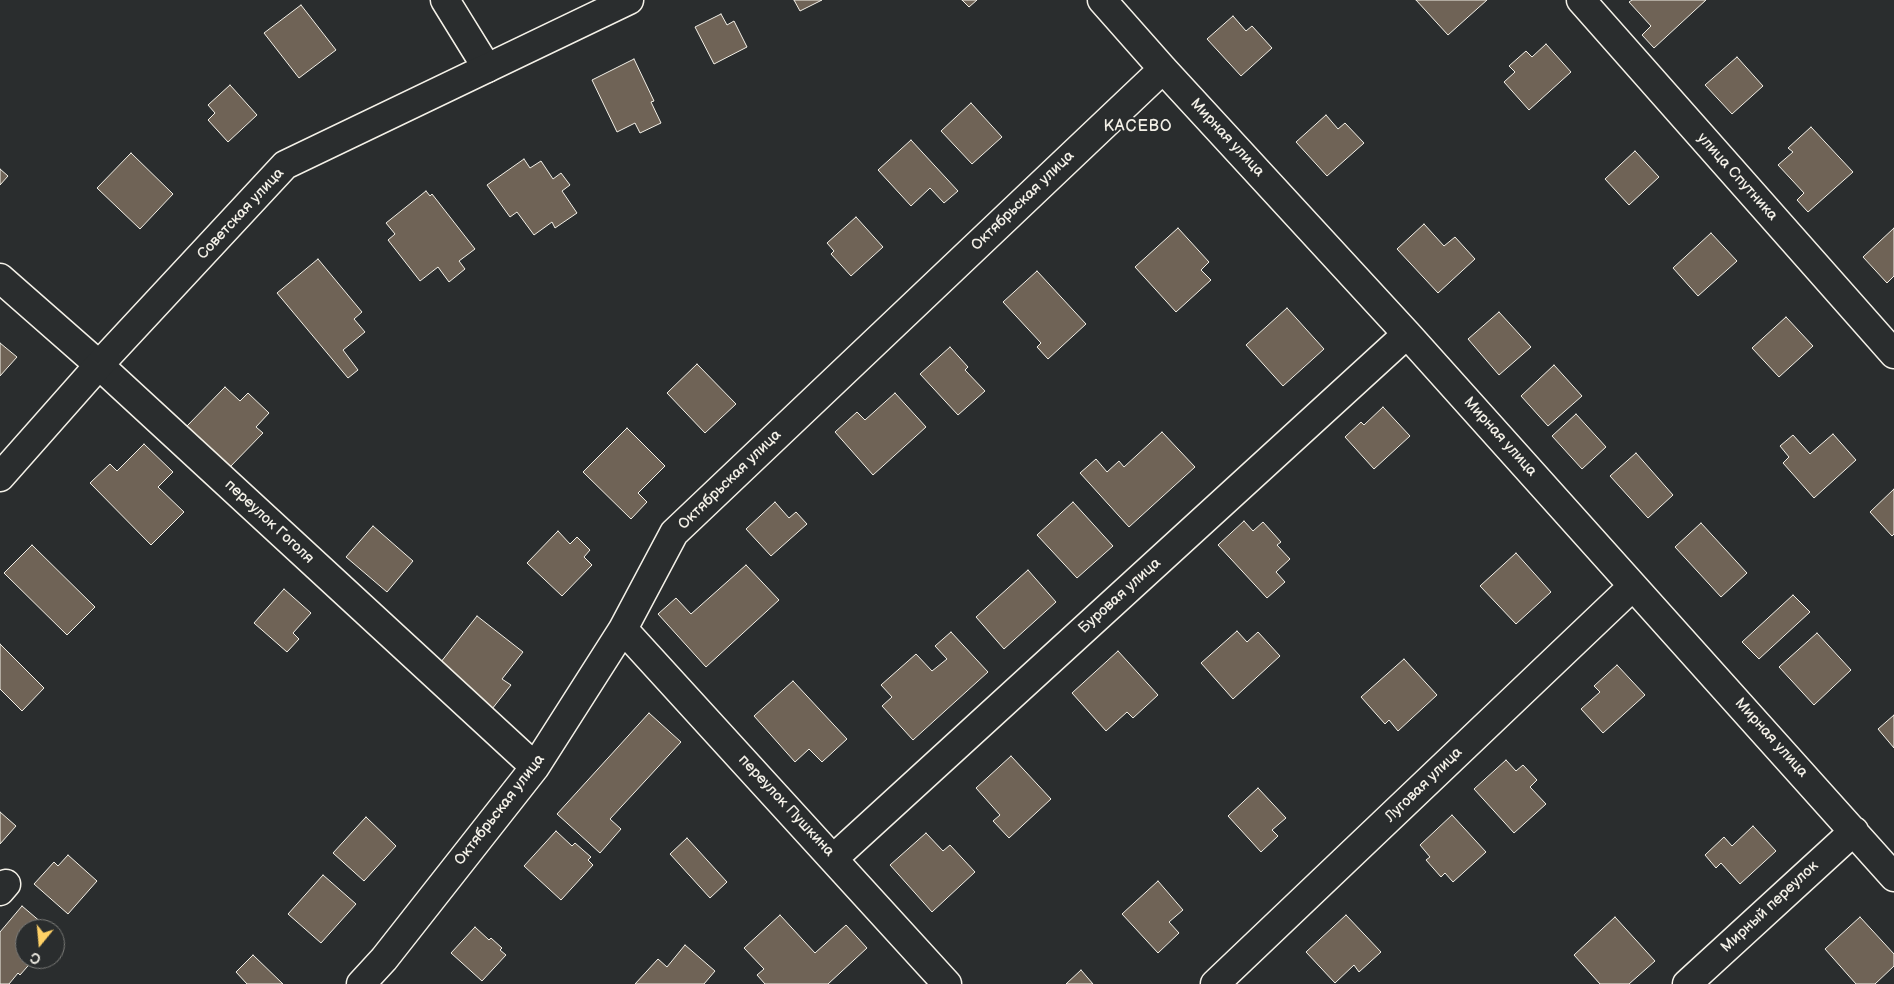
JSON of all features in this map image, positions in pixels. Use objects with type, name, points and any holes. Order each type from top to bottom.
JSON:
[{"type":"street","points":[[445,0],[487,68]]},
{"type":"street","name":"Советская улица","points":[[0,477],[99,365],[285,165],[629,0]]},
{"type":"street","name":"Мирная улица","points":[[1102,0],[1162,69],[1407,334],[1854,831],[1894,878]]},
{"type":"street","name":"улица Спутника","points":[[1581,0],[1894,354]]},
{"type":"street","name":"Октябрьская улица","points":[[361,984],[390,951],[535,768],[623,629],[674,533],[1162,69]]},
{"type":"street","name":"переулок Гоголя","points":[[0,278],[99,365],[535,768]]},
{"type":"street","name":"Буровая улица","points":[[834,858],[1407,334]]},
{"type":"street","name":"Луговая улица","points":[[1215,984],[1634,586]]},
{"type":"street","name":"переулок Пушкина","points":[[623,629],[947,984]]},
{"type":"street","name":"Мирный переулок","points":[[1687,984],[1854,831]]},
{"type":"building","points":[[794,0],[822,0],[800,11]]},
{"type":"building","points":[[962,0],[977,0],[969,7]]},
{"type":"building","points":[[1416,0],[1487,0],[1448,35]]},
{"type":"building","points":[[1632,0],[1706,0],[1654,48],[1642,35],[1651,26],[1629,2]]},
{"type":"building","points":[[301,5],[336,50],[299,78],[264,33]]},
{"type":"building","points":[[721,14],[727,25],[734,21],[747,47],[714,64],[695,27]]},
{"type":"building","points":[[1233,16],[1246,31],[1252,26],[1272,48],[1241,76],[1207,39]]},
{"type":"building","points":[[1546,44],[1571,72],[1529,110],[1504,82],[1515,72],[1509,66],[1526,51],[1532,57]]},
{"type":"building","points":[[1737,57],[1763,86],[1732,114],[1705,85]]},
{"type":"building","points":[[634,59],[654,101],[651,102],[661,123],[640,133],[635,123],[617,132],[592,80]]},
{"type":"building","points":[[230,85],[257,115],[228,142],[208,120],[215,113],[208,105]]},
{"type":"building","points":[[971,103],[1002,137],[972,164],[941,131]]},
{"type":"building","points":[[1326,115],[1338,129],[1345,123],[1364,143],[1327,176],[1296,142]]},
{"type":"building","points":[[1811,127],[1853,172],[1808,212],[1797,200],[1804,193],[1778,165],[1793,152],[1788,148]]},
{"type":"building","points":[[911,140],[958,191],[944,203],[930,188],[911,206],[878,170]]},
{"type":"building","points":[[1635,151],[1659,177],[1629,205],[1605,179]]},
{"type":"building","points":[[131,153],[173,194],[140,229],[97,188]]},
{"type":"building","points":[[524,159],[530,168],[541,161],[553,179],[561,173],[570,185],[562,191],[577,213],[555,228],[552,222],[534,235],[517,212],[510,217],[487,185]]},
{"type":"building","points":[[0,169],[8,176],[0,185]]},
{"type":"building","points":[[426,191],[430,196],[432,194],[475,249],[459,261],[465,269],[449,282],[438,267],[420,281],[388,240],[395,234],[386,223]]},
{"type":"building","points":[[856,217],[883,247],[851,276],[831,254],[834,251],[827,243]]},
{"type":"building","points":[[1424,224],[1444,246],[1455,237],[1475,259],[1438,293],[1397,249]]},
{"type":"building","points":[[1178,228],[1209,262],[1201,270],[1211,280],[1176,312],[1135,267]]},
{"type":"building","points":[[1894,228],[1894,276],[1887,283],[1863,257]]},
{"type":"building","points":[[1711,233],[1737,261],[1698,296],[1673,268]]},
{"type":"building","points":[[318,259],[362,312],[354,319],[365,332],[343,350],[358,370],[348,378],[277,293]]},
{"type":"building","points":[[1037,271],[1086,324],[1048,359],[1037,347],[1041,343],[1003,302]]},
{"type":"building","points":[[1287,308],[1324,349],[1283,386],[1246,345]]},
{"type":"building","points":[[1499,312],[1531,347],[1499,375],[1468,339]]},
{"type":"building","points":[[1786,317],[1813,346],[1779,377],[1752,348]]},
{"type":"building","points":[[0,343],[17,357],[0,376]]},
{"type":"building","points":[[950,347],[968,367],[965,370],[985,391],[958,415],[920,374]]},
{"type":"building","points":[[697,364],[736,404],[705,433],[667,393]]},
{"type":"building","points":[[1554,365],[1582,396],[1548,426],[1521,396]]},
{"type":"building","points":[[225,387],[240,401],[248,393],[269,413],[256,427],[263,433],[229,468],[187,426]]},
{"type":"building","points":[[895,393],[926,427],[873,475],[835,432],[857,412],[865,420]]},
{"type":"building","points":[[1383,407],[1410,436],[1374,469],[1345,437],[1361,422],[1364,425]]},
{"type":"building","points":[[1576,414],[1606,447],[1582,469],[1552,436]]},
{"type":"building","points":[[627,428],[665,466],[638,493],[647,502],[631,519],[583,472]]},
{"type":"building","points":[[1162,432],[1195,467],[1129,527],[1080,473],[1096,459],[1107,472],[1119,461],[1124,467]]},
{"type":"building","points":[[1833,434],[1856,460],[1814,498],[1783,463],[1789,457],[1780,446],[1793,435],[1810,454]]},
{"type":"building","points":[[144,444],[173,472],[158,487],[184,512],[151,545],[90,483],[110,464],[117,471]]},
{"type":"building","points":[[1636,453],[1673,495],[1648,518],[1610,476]]},
{"type":"building","points":[[1894,489],[1894,534],[1892,536],[1870,512]]},
{"type":"building","points":[[775,502],[789,518],[796,512],[807,524],[771,556],[746,529]]},
{"type":"building","points":[[1073,502],[1113,546],[1077,578],[1037,535]]},
{"type":"building","points":[[1244,521],[1253,531],[1263,522],[1281,542],[1277,545],[1290,559],[1276,572],[1285,582],[1267,598],[1218,545]]},
{"type":"building","points":[[1701,523],[1747,573],[1721,597],[1675,547]]},
{"type":"building","points":[[373,526],[413,561],[387,592],[346,557]]},
{"type":"building","points":[[558,531],[570,544],[577,537],[590,550],[584,557],[592,565],[562,596],[527,563]]},
{"type":"building","points":[[32,545],[95,607],[67,635],[4,573]]},
{"type":"building","points":[[1516,553],[1551,592],[1516,624],[1480,586]]},
{"type":"building","points":[[746,565],[779,600],[706,667],[658,614],[676,598],[691,614]]},
{"type":"building","points":[[1028,570],[1056,602],[1004,649],[976,617]]},
{"type":"building","points":[[284,589],[311,613],[293,633],[299,639],[287,652],[254,623]]},
{"type":"building","points":[[1793,595],[1810,612],[1759,659],[1742,642]]},
{"type":"building","points":[[477,616],[523,652],[502,679],[511,685],[492,709],[437,667]]},
{"type":"building","points":[[1237,631],[1247,642],[1258,632],[1280,656],[1233,699],[1201,663]]},
{"type":"building","points":[[951,632],[988,672],[913,740],[882,706],[892,697],[881,685],[916,654],[932,671],[947,659],[935,646]]},
{"type":"building","points":[[1817,633],[1851,670],[1814,705],[1779,667]]},
{"type":"building","points":[[0,644],[44,688],[22,711],[0,689]]},
{"type":"building","points":[[1118,651],[1158,695],[1133,718],[1127,712],[1106,731],[1072,693]]},
{"type":"building","points":[[1404,659],[1437,695],[1398,731],[1389,720],[1385,724],[1361,697]]},
{"type":"building","points":[[1617,665],[1645,695],[1603,733],[1581,709],[1600,692],[1594,686]]},
{"type":"building","points":[[793,681],[847,739],[822,762],[809,749],[795,762],[754,716]]},
{"type":"building","points":[[649,713],[681,742],[610,819],[621,829],[600,853],[557,814]]},
{"type":"building","points":[[1894,715],[1894,748],[1878,729]]},
{"type":"building","points":[[1011,756],[1051,799],[1009,838],[993,821],[1000,815],[976,788]]},
{"type":"building","points":[[1506,760],[1516,771],[1523,765],[1537,780],[1530,787],[1546,804],[1514,833],[1474,789]]},
{"type":"building","points":[[1258,788],[1286,818],[1272,830],[1278,836],[1261,852],[1228,816]]},
{"type":"building","points":[[0,812],[16,826],[0,844]]},
{"type":"building","points":[[1452,815],[1486,852],[1453,882],[1445,873],[1441,877],[1426,860],[1430,857],[1420,845]]},
{"type":"building","points":[[366,817],[396,846],[364,881],[333,853]]},
{"type":"building","points":[[1753,826],[1776,851],[1740,884],[1721,863],[1716,868],[1705,855],[1724,837],[1732,846]]},
{"type":"building","points":[[556,831],[572,846],[575,843],[591,857],[588,860],[593,865],[561,900],[524,866]]},
{"type":"building","points":[[926,833],[943,851],[950,845],[975,872],[932,912],[890,865]]},
{"type":"building","points":[[687,838],[727,882],[710,898],[670,854]]},
{"type":"building","points":[[68,855],[97,881],[68,914],[34,884],[54,862],[58,866]]},
{"type":"building","points":[[323,875],[356,904],[321,943],[288,914]]},
{"type":"building","points":[[1158,881],[1183,910],[1169,922],[1179,933],[1158,953],[1122,914]]},
{"type":"building","points":[[22,906],[37,919],[15,919],[15,969],[25,969],[20,975],[18,973],[9,984],[0,984],[0,932]]},
{"type":"building","points":[[780,915],[815,953],[846,925],[867,948],[828,984],[765,984],[757,975],[764,969],[744,948]]},
{"type":"building","points":[[1346,915],[1381,952],[1359,972],[1354,965],[1335,983],[1306,952]]},
{"type":"building","points":[[1615,917],[1655,961],[1629,984],[1600,984],[1574,955]]},
{"type":"building","points":[[1860,917],[1894,954],[1894,966],[1875,984],[1856,984],[1825,949]]},
{"type":"building","points":[[475,927],[489,940],[491,938],[502,948],[500,950],[506,955],[482,981],[451,953]]},
{"type":"building","points":[[685,945],[715,971],[704,984],[635,984],[658,959],[667,967]]},
{"type":"building","points":[[253,955],[283,984],[247,984],[236,972]]},
{"type":"building","points":[[1081,970],[1093,984],[1066,984]]},
{"type":"district","name":"КАСЕВО","points":[[1138,127]]}]
